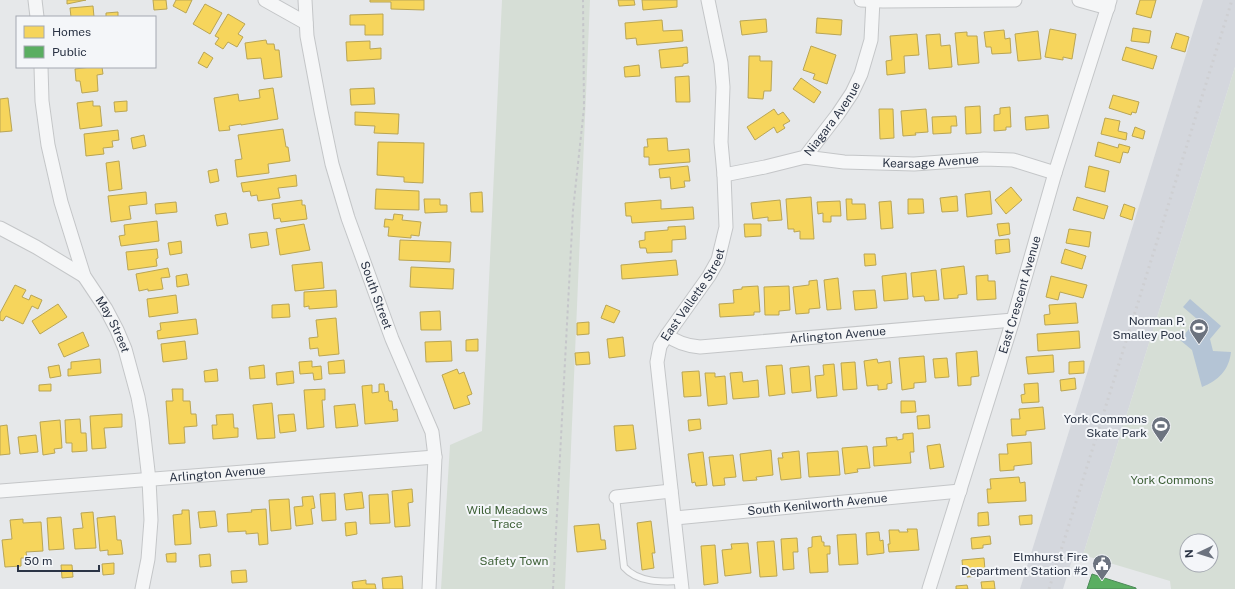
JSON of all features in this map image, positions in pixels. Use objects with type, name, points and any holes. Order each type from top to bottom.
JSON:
[{"type":"street","points":[[35,0],[37,16]]},
{"type":"street","points":[[266,0],[306,23]]},
{"type":"street","name":"South Street","points":[[305,0],[307,36],[332,164],[348,218],[392,339],[432,432],[435,457],[429,589]]},
{"type":"street","name":"East Vallette Street","points":[[682,585],[657,362],[660,346],[709,276],[720,255],[726,227],[721,142],[723,87],[721,63],[708,0]]},
{"type":"street","points":[[869,0],[1015,0]]},
{"type":"street","name":"Niagara Avenue","points":[[724,175],[765,168],[804,157],[852,93],[861,74],[871,40],[869,0]]},
{"type":"street","points":[[1079,0],[1109,4]]},
{"type":"street","name":"East Crescent Avenue","points":[[929,589],[1013,320],[1055,173],[1109,4]]},
{"type":"street","name":"May Street","points":[[41,68],[42,101],[52,166],[60,202],[84,276],[106,309],[125,349],[138,397],[149,480],[151,520],[151,539],[142,589]]},
{"type":"street","name":"Kearsage Avenue","points":[[804,157],[844,162],[914,164],[984,159],[1013,160],[1055,173]]},
{"type":"street","points":[[0,228],[30,243],[84,276]]},
{"type":"street","name":"Arlington Avenue","points":[[667,335],[686,346],[700,347],[1013,320]]},
{"type":"street","name":"Arlington Avenue","points":[[0,491],[435,457]]},
{"type":"street","points":[[616,497],[671,491]]},
{"type":"street","name":"South Kenilworth Avenue","points":[[675,518],[960,491]]},
{"type":"lane","points":[[616,497],[624,567],[633,574],[648,580],[682,585]]},
{"type":"path","points":[[553,589],[573,210],[584,108],[583,0]]},
{"type":"shaded area","points":[[1203,0],[1235,0],[1235,67],[1083,555],[1074,553],[1063,589],[1020,589]]},
{"type":"green space","name":"Wild Meadows Trace","points":[[502,0],[590,0],[565,589],[441,589],[450,445],[482,431]]},
{"type":"green space","name":"York Commons","points":[[1235,67],[1235,589],[1171,589],[1170,581],[1083,555]]},
{"type":"water","name":"Norman P. Smalley Pool","points":[[1190,299],[1221,326],[1210,339],[1213,351],[1231,352],[1228,364],[1222,374],[1213,382],[1202,387],[1192,350],[1180,340],[1197,319],[1183,307]]},
{"type":"building: Homes","points":[[67,0],[86,0],[67,4]]},
{"type":"building: Homes","points":[[153,0],[166,0],[167,9],[154,10]]},
{"type":"building: Homes","points":[[176,0],[192,0],[186,13],[173,6]]},
{"type":"building: Homes","points":[[370,0],[424,0],[424,10],[391,9],[391,2],[370,2]]},
{"type":"building: Homes","points":[[618,0],[634,0],[635,5],[619,6]]},
{"type":"building: Homes","points":[[642,0],[677,0],[677,7],[643,10]]},
{"type":"building: Homes","points":[[1140,0],[1156,0],[1151,18],[1136,14]]},
{"type":"building: Homes","points":[[205,4],[222,13],[210,34],[193,24]]},
{"type":"building: Homes","points":[[93,6],[94,16],[71,16],[70,8]]},
{"type":"building: Homes","points":[[118,12],[118,16],[106,16],[106,13]]},
{"type":"building: Homes","points":[[228,14],[245,24],[238,34],[243,37],[237,47],[228,42],[223,49],[215,44],[219,38],[215,36]]},
{"type":"building: Homes","points":[[383,14],[383,35],[365,35],[365,25],[350,25],[350,15]]},
{"type":"building: Homes","points":[[817,18],[842,20],[841,35],[816,33]]},
{"type":"building: Homes","points":[[766,19],[767,32],[742,35],[740,21]]},
{"type":"building: Homes","points":[[662,20],[663,31],[682,30],[683,41],[637,45],[636,38],[626,39],[625,23]]},
{"type":"building: Homes","points":[[1133,28],[1151,31],[1149,43],[1131,41]]},
{"type":"building: Homes","points":[[1050,29],[1076,34],[1072,59],[1063,57],[1063,60],[1045,57]]},
{"type":"building: Homes","points":[[1004,30],[1005,39],[1010,38],[1011,53],[992,54],[991,47],[986,47],[984,32]]},
{"type":"building: Homes","points":[[1038,31],[1041,59],[1018,61],[1015,34]]},
{"type":"building: Homes","points":[[967,32],[967,36],[977,36],[979,63],[958,65],[955,33]]},
{"type":"building: Homes","points":[[1176,33],[1189,37],[1185,52],[1171,48]]},
{"type":"building: Homes","points":[[917,34],[919,55],[904,56],[905,73],[887,75],[886,61],[892,60],[890,36]]},
{"type":"building: Homes","points":[[940,34],[941,46],[950,45],[952,67],[929,69],[926,35]]},
{"type":"building: Homes","points":[[266,40],[267,44],[274,44],[275,50],[279,50],[282,77],[264,79],[261,58],[247,59],[245,43]]},
{"type":"building: Homes","points":[[370,41],[370,49],[381,48],[381,59],[347,61],[346,42]]},
{"type":"building: Homes","points":[[811,46],[836,55],[827,84],[813,79],[815,74],[803,70]]},
{"type":"building: Homes","points":[[687,47],[688,63],[683,64],[683,66],[661,68],[659,50]]},
{"type":"building: Homes","points":[[1126,47],[1157,56],[1153,69],[1122,60]]},
{"type":"building: Homes","points":[[204,52],[213,58],[207,68],[198,63]]},
{"type":"building: Homes","points":[[749,56],[760,56],[760,61],[772,61],[771,91],[764,91],[763,99],[748,98]]},
{"type":"building: Homes","points":[[639,65],[640,76],[625,77],[624,67]]},
{"type":"building: Homes","points":[[102,68],[103,74],[97,75],[98,91],[82,93],[80,81],[76,81],[75,69]]},
{"type":"building: Homes","points":[[689,76],[690,102],[676,102],[675,77]]},
{"type":"building: Homes","points":[[801,78],[821,92],[814,103],[793,89]]},
{"type":"building: Homes","points":[[273,88],[278,119],[229,126],[230,130],[219,131],[214,98],[238,94],[239,101],[260,98],[259,90]]},
{"type":"building: Homes","points":[[374,88],[375,104],[351,105],[350,89]]},
{"type":"building: Homes","points":[[1113,95],[1139,102],[1136,113],[1132,112],[1131,115],[1109,108]]},
{"type":"building: Homes","points":[[8,98],[12,131],[0,132],[0,99]]},
{"type":"building: Homes","points":[[93,101],[93,106],[100,106],[102,126],[80,129],[77,103]]},
{"type":"building: Homes","points":[[127,101],[127,111],[115,112],[114,102]]},
{"type":"building: Homes","points":[[980,106],[981,133],[966,134],[965,107]]},
{"type":"building: Homes","points":[[1010,107],[1011,127],[1006,127],[1006,130],[994,131],[994,115],[1000,114],[1000,108]]},
{"type":"building: Homes","points":[[774,109],[778,115],[783,112],[790,121],[783,125],[785,128],[777,133],[774,127],[755,140],[747,127]]},
{"type":"building: Homes","points":[[879,109],[893,109],[894,138],[880,139]]},
{"type":"building: Homes","points":[[926,109],[928,132],[903,136],[901,111]]},
{"type":"building: Homes","points":[[355,112],[399,114],[398,134],[374,133],[375,126],[355,125]]},
{"type":"building: Homes","points":[[1048,115],[1049,128],[1026,130],[1025,117]]},
{"type":"building: Homes","points":[[956,116],[957,126],[951,126],[951,133],[933,134],[932,117]]},
{"type":"building: Homes","points":[[1105,118],[1120,121],[1118,131],[1127,133],[1126,140],[1101,134]]},
{"type":"building: Homes","points":[[1135,127],[1145,131],[1143,139],[1132,136]]},
{"type":"building: Homes","points":[[283,129],[290,161],[268,164],[269,173],[237,177],[235,160],[242,159],[238,135]]},
{"type":"building: Homes","points":[[118,130],[119,140],[112,141],[113,147],[103,148],[104,154],[86,156],[84,134]]},
{"type":"building: Homes","points":[[144,135],[146,146],[133,149],[131,138]]},
{"type":"building: Homes","points":[[667,138],[668,151],[689,149],[690,162],[649,165],[649,157],[644,157],[644,147],[648,147],[647,139]]},
{"type":"building: Homes","points":[[378,142],[424,143],[423,183],[404,182],[404,177],[377,175]]},
{"type":"building: Homes","points":[[1098,142],[1118,148],[1119,144],[1130,147],[1128,153],[1123,152],[1120,163],[1095,156]]},
{"type":"building: Homes","points":[[119,161],[122,189],[109,191],[106,163]]},
{"type":"building: Homes","points":[[688,166],[690,181],[684,181],[685,187],[671,189],[670,177],[660,178],[659,169]]},
{"type":"building: Homes","points":[[1089,166],[1109,171],[1105,192],[1085,187]]},
{"type":"building: Homes","points":[[217,169],[219,181],[210,183],[208,171]]},
{"type":"building: Homes","points":[[296,175],[297,186],[278,188],[280,198],[258,201],[257,195],[251,196],[250,191],[243,192],[241,183]]},
{"type":"building: Homes","points":[[1011,187],[1022,200],[1006,214],[995,200]]},
{"type":"building: Homes","points":[[376,189],[419,191],[419,210],[375,209]]},
{"type":"building: Homes","points":[[990,191],[992,214],[967,217],[965,194]]},
{"type":"building: Homes","points":[[146,192],[147,204],[129,206],[131,219],[111,222],[108,196]]},
{"type":"building: Homes","points":[[482,192],[483,212],[471,212],[470,193]]},
{"type":"building: Homes","points":[[957,196],[958,211],[942,212],[940,198]]},
{"type":"building: Homes","points":[[811,197],[814,239],[800,239],[800,231],[794,232],[794,229],[788,229],[786,199]]},
{"type":"building: Homes","points":[[1077,197],[1108,206],[1104,219],[1073,210]]},
{"type":"building: Homes","points":[[424,199],[440,199],[440,205],[447,205],[447,212],[425,213]]},
{"type":"building: Homes","points":[[846,199],[852,199],[852,204],[865,204],[866,219],[847,220]]},
{"type":"building: Homes","points":[[908,199],[923,199],[924,213],[908,214]]},
{"type":"building: Homes","points":[[302,200],[302,205],[305,205],[307,219],[281,222],[280,218],[274,219],[272,204]]},
{"type":"building: Homes","points":[[661,200],[661,209],[693,207],[694,219],[632,223],[631,216],[626,216],[625,203]]},
{"type":"building: Homes","points":[[780,200],[782,220],[768,221],[768,217],[753,219],[751,203]]},
{"type":"building: Homes","points":[[840,201],[841,216],[831,216],[831,222],[823,222],[823,213],[818,214],[817,202]]},
{"type":"building: Homes","points":[[891,201],[893,228],[881,229],[879,202]]},
{"type":"building: Homes","points":[[176,202],[177,212],[156,214],[155,204]]},
{"type":"building: Homes","points":[[1124,204],[1135,208],[1132,220],[1120,216]]},
{"type":"building: Homes","points":[[226,213],[228,224],[217,226],[215,215]]},
{"type":"building: Homes","points":[[394,214],[403,215],[402,220],[421,222],[419,236],[411,235],[411,238],[388,236],[389,227],[384,227],[385,219],[393,220]]},
{"type":"building: Homes","points":[[157,221],[159,241],[121,246],[119,236],[125,235],[124,225]]},
{"type":"building: Homes","points":[[1009,223],[1010,234],[999,236],[997,224]]},
{"type":"building: Homes","points":[[304,224],[310,250],[280,255],[276,229]]},
{"type":"building: Homes","points":[[744,224],[761,224],[761,236],[745,237]]},
{"type":"building: Homes","points":[[685,226],[686,239],[672,240],[672,252],[647,253],[646,248],[640,248],[639,241],[645,240],[645,232],[668,230],[668,227]]},
{"type":"building: Homes","points":[[1069,229],[1091,232],[1089,247],[1066,243]]},
{"type":"building: Homes","points":[[267,232],[269,245],[251,248],[249,234]]},
{"type":"building: Homes","points":[[1009,239],[1010,252],[996,254],[995,240]]},
{"type":"building: Homes","points":[[400,240],[451,242],[450,262],[399,260]]},
{"type":"building: Homes","points":[[181,241],[182,253],[170,255],[168,243]]},
{"type":"building: Homes","points":[[157,249],[157,266],[128,270],[126,252]]},
{"type":"building: Homes","points":[[1065,249],[1086,256],[1082,269],[1061,263]]},
{"type":"building: Homes","points":[[864,254],[875,254],[876,265],[865,266]]},
{"type":"building: Homes","points":[[676,260],[678,275],[622,279],[621,265]]},
{"type":"building: Homes","points":[[322,262],[324,288],[295,291],[292,265]]},
{"type":"building: Homes","points":[[964,266],[967,294],[958,295],[958,298],[944,299],[941,269]]},
{"type":"building: Homes","points":[[411,267],[454,269],[453,289],[410,287]]},
{"type":"building: Homes","points":[[168,268],[170,277],[161,278],[163,289],[148,291],[148,289],[139,291],[136,274]]},
{"type":"building: Homes","points":[[936,270],[939,300],[925,301],[924,296],[913,297],[911,273]]},
{"type":"building: Homes","points":[[906,273],[908,299],[884,301],[882,276]]},
{"type":"building: Homes","points":[[187,274],[189,285],[177,287],[176,276]]},
{"type":"building: Homes","points":[[988,275],[988,281],[995,281],[996,299],[977,300],[976,276]]},
{"type":"building: Homes","points":[[1051,276],[1087,285],[1083,298],[1060,292],[1058,300],[1046,297]]},
{"type":"building: Homes","points":[[838,278],[841,309],[827,310],[824,280]]},
{"type":"building: Homes","points":[[817,280],[820,308],[809,309],[809,313],[796,314],[793,287],[809,285],[809,281]]},
{"type":"building: Homes","points":[[15,285],[26,290],[22,297],[29,300],[31,295],[42,300],[38,309],[32,306],[23,324],[6,316],[3,321],[0,320],[0,313]]},
{"type":"building: Homes","points":[[758,286],[760,312],[754,312],[754,315],[720,317],[719,304],[734,303],[733,290],[742,289],[742,287]]},
{"type":"building: Homes","points":[[789,286],[790,310],[779,311],[779,315],[765,315],[764,287]]},
{"type":"building: Homes","points":[[336,290],[337,307],[309,309],[309,306],[304,307],[304,292]]},
{"type":"building: Homes","points":[[875,290],[877,308],[855,310],[853,291]]},
{"type":"building: Homes","points":[[176,295],[178,313],[149,317],[147,299]]},
{"type":"building: Homes","points":[[1076,303],[1078,323],[1045,325],[1044,315],[1050,314],[1049,305]]},
{"type":"building: Homes","points":[[58,304],[67,317],[40,334],[32,321]]},
{"type":"building: Homes","points":[[289,304],[290,317],[272,318],[272,305]]},
{"type":"building: Homes","points":[[606,305],[620,311],[614,323],[601,318]]},
{"type":"building: Homes","points":[[440,311],[441,330],[421,330],[420,312]]},
{"type":"building: Homes","points":[[336,318],[339,354],[319,356],[318,348],[310,349],[309,338],[318,337],[316,320]]},
{"type":"building: Homes","points":[[196,319],[198,334],[158,339],[157,331],[161,330],[160,323]]},
{"type":"building: Homes","points":[[589,322],[589,334],[577,335],[577,323]]},
{"type":"building: Homes","points":[[1079,331],[1080,348],[1038,351],[1037,334]]},
{"type":"building: Homes","points":[[83,332],[89,346],[64,357],[58,344]]},
{"type":"building: Homes","points":[[623,337],[625,356],[609,358],[607,339]]},
{"type":"building: Homes","points":[[478,339],[478,351],[466,351],[466,340]]},
{"type":"building: Homes","points":[[185,341],[187,359],[163,362],[161,344]]},
{"type":"building: Homes","points":[[451,341],[452,361],[426,362],[425,342]]},
{"type":"building: Homes","points":[[977,351],[979,376],[971,377],[971,385],[958,386],[956,353]]},
{"type":"building: Homes","points":[[589,352],[590,364],[576,365],[575,353]]},
{"type":"building: Homes","points":[[1053,355],[1054,372],[1028,374],[1026,357]]},
{"type":"building: Homes","points":[[924,356],[926,382],[914,383],[914,388],[902,390],[899,358]]},
{"type":"building: Homes","points":[[947,358],[949,377],[935,378],[933,359]]},
{"type":"building: Homes","points":[[100,359],[101,373],[68,376],[68,369],[71,369],[71,362]]},
{"type":"building: Homes","points":[[877,359],[878,363],[890,361],[892,383],[887,384],[887,389],[878,390],[878,385],[867,386],[864,361]]},
{"type":"building: Homes","points":[[344,360],[345,373],[329,374],[328,362]]},
{"type":"building: Homes","points":[[312,361],[312,367],[321,366],[322,379],[314,380],[313,373],[300,374],[299,362]]},
{"type":"building: Homes","points":[[1084,361],[1084,373],[1069,374],[1069,362]]},
{"type":"building: Homes","points":[[855,362],[857,389],[843,390],[841,363]]},
{"type":"building: Homes","points":[[834,364],[837,396],[817,398],[815,376],[824,375],[823,365]]},
{"type":"building: Homes","points":[[59,365],[61,376],[50,378],[48,367]]},
{"type":"building: Homes","points":[[264,365],[265,378],[250,379],[249,367]]},
{"type":"building: Homes","points":[[782,365],[785,394],[769,396],[766,366]]},
{"type":"building: Homes","points":[[809,366],[811,391],[792,393],[790,368]]},
{"type":"building: Homes","points":[[217,369],[218,381],[205,382],[204,371]]},
{"type":"building: Homes","points":[[457,369],[459,374],[464,372],[472,394],[467,396],[470,404],[454,409],[442,375]]},
{"type":"building: Homes","points":[[293,371],[294,383],[277,385],[276,373]]},
{"type":"building: Homes","points":[[699,371],[701,396],[684,397],[682,372]]},
{"type":"building: Homes","points":[[742,372],[743,382],[758,380],[759,397],[733,399],[730,373]]},
{"type":"building: Homes","points":[[705,373],[715,373],[715,377],[725,376],[727,404],[708,406]]},
{"type":"building: Homes","points":[[1075,378],[1076,389],[1061,391],[1060,380]]},
{"type":"building: Homes","points":[[1038,383],[1039,402],[1022,403],[1021,395],[1025,394],[1024,384]]},
{"type":"building: Homes","points":[[51,384],[51,391],[39,391],[39,385]]},
{"type":"building: Homes","points":[[379,384],[384,384],[385,392],[388,391],[389,401],[392,401],[393,410],[397,409],[398,421],[365,424],[362,386],[372,385],[372,393],[379,392]]},
{"type":"building: Homes","points":[[172,389],[183,389],[183,401],[190,401],[191,414],[196,414],[197,426],[184,427],[185,443],[169,444],[166,401],[173,401]]},
{"type":"building: Homes","points":[[325,389],[325,400],[322,400],[324,427],[307,429],[304,390]]},
{"type":"building: Homes","points":[[901,401],[915,401],[916,412],[901,413]]},
{"type":"building: Homes","points":[[272,403],[275,438],[257,439],[253,405]]},
{"type":"building: Homes","points":[[355,404],[358,426],[336,428],[334,406]]},
{"type":"building: Homes","points":[[1043,407],[1045,429],[1026,431],[1026,435],[1012,436],[1011,419],[1020,419],[1019,409]]},
{"type":"building: Homes","points":[[122,414],[122,427],[104,428],[106,448],[92,449],[90,416]]},
{"type":"building: Homes","points":[[233,414],[234,428],[238,428],[238,437],[213,439],[212,425],[217,425],[216,415]]},
{"type":"building: Homes","points":[[294,414],[296,431],[280,433],[278,415]]},
{"type":"building: Homes","points":[[929,415],[930,428],[918,429],[917,416]]},
{"type":"building: Homes","points":[[80,419],[81,433],[86,433],[87,451],[72,452],[72,443],[66,443],[65,420]]},
{"type":"building: Homes","points":[[700,419],[701,429],[689,431],[688,420]]},
{"type":"building: Homes","points":[[60,420],[62,448],[54,449],[55,453],[43,455],[40,422]]},
{"type":"building: Homes","points":[[7,425],[10,454],[0,455],[0,426]]},
{"type":"building: Homes","points":[[633,425],[636,449],[616,451],[614,426]]},
{"type":"building: Homes","points":[[913,433],[914,452],[910,452],[911,463],[874,466],[873,447],[887,446],[886,438],[897,437],[897,440],[903,439],[903,434]]},
{"type":"building: Homes","points":[[36,435],[38,452],[20,454],[18,437]]},
{"type":"building: Homes","points":[[1031,442],[1032,464],[1014,466],[1014,470],[1000,471],[999,454],[1008,454],[1007,444]]},
{"type":"building: Homes","points":[[940,444],[944,467],[930,469],[927,446]]},
{"type":"building: Homes","points":[[867,446],[870,468],[857,469],[858,472],[845,474],[842,448]]},
{"type":"building: Homes","points":[[771,450],[773,475],[756,477],[757,480],[743,481],[740,454]]},
{"type":"building: Homes","points":[[799,451],[801,478],[781,480],[778,458],[783,458],[782,453]]},
{"type":"building: Homes","points":[[838,451],[840,475],[809,477],[807,453]]},
{"type":"building: Homes","points":[[703,452],[707,485],[696,486],[695,482],[692,483],[688,454]]},
{"type":"building: Homes","points":[[733,455],[736,477],[724,478],[725,485],[713,486],[709,457]]},
{"type":"building: Homes","points":[[1019,477],[1020,483],[1025,482],[1026,501],[988,503],[987,489],[991,489],[990,479]]},
{"type":"building: Homes","points":[[412,489],[413,502],[408,503],[410,526],[395,527],[392,491]]},
{"type":"building: Homes","points":[[362,492],[364,508],[346,510],[344,494]]},
{"type":"building: Homes","points":[[335,493],[336,520],[322,521],[320,494]]},
{"type":"building: Homes","points":[[388,494],[390,523],[370,524],[369,495]]},
{"type":"building: Homes","points":[[313,496],[315,508],[311,509],[313,524],[296,526],[294,507],[303,506],[302,497]]},
{"type":"building: Homes","points":[[289,499],[291,529],[271,531],[269,500]]},
{"type":"building: Homes","points":[[266,509],[268,544],[259,545],[258,533],[246,534],[246,531],[228,532],[227,514]]},
{"type":"building: Homes","points":[[182,510],[189,510],[191,544],[175,545],[173,515],[182,514]]},
{"type":"building: Homes","points":[[215,511],[217,526],[200,528],[198,512]]},
{"type":"building: Homes","points":[[93,512],[96,548],[75,549],[73,529],[83,528],[81,513]]},
{"type":"building: Homes","points":[[988,512],[989,525],[978,526],[978,513]]},
{"type":"building: Homes","points":[[1032,515],[1032,524],[1020,525],[1019,516]]},
{"type":"building: Homes","points":[[115,516],[117,540],[121,540],[123,554],[108,555],[108,550],[100,551],[97,518]]},
{"type":"building: Homes","points":[[61,517],[64,549],[49,550],[47,518]]},
{"type":"building: Homes","points":[[23,519],[23,523],[41,522],[43,551],[26,552],[27,558],[21,558],[21,566],[5,567],[2,540],[12,539],[10,520]]},
{"type":"building: Homes","points":[[651,521],[655,553],[652,553],[654,568],[642,570],[637,523]]},
{"type":"building: Homes","points":[[356,522],[357,534],[346,536],[345,523]]},
{"type":"building: Homes","points":[[599,524],[601,540],[605,540],[606,549],[577,552],[574,526]]},
{"type":"building: Homes","points":[[907,529],[917,529],[919,550],[889,552],[889,530],[908,532]]},
{"type":"building: Homes","points":[[879,532],[880,541],[883,540],[884,553],[867,555],[866,533]]},
{"type":"building: Homes","points":[[856,534],[858,564],[839,565],[837,535]]},
{"type":"building: Homes","points":[[821,536],[824,546],[830,546],[830,554],[827,554],[828,572],[810,573],[808,548],[812,547],[812,537]]},
{"type":"building: Homes","points":[[990,536],[991,544],[983,545],[983,548],[972,549],[971,538]]},
{"type":"building: Homes","points":[[797,538],[798,552],[793,552],[794,569],[783,570],[781,539]]},
{"type":"building: Homes","points":[[774,541],[777,576],[760,577],[757,542]]},
{"type":"building: Homes","points":[[748,543],[751,573],[725,576],[722,550],[732,549],[731,544]]},
{"type":"building: Homes","points":[[715,545],[718,583],[704,585],[701,546]]},
{"type":"building: Homes","points":[[176,553],[176,562],[167,562],[166,554]]},
{"type":"building: Homes","points":[[210,554],[211,566],[200,567],[199,555]]},
{"type":"building: Homes","points":[[984,558],[985,570],[980,570],[980,576],[967,577],[967,572],[963,572],[962,560]]},
{"type":"building: Homes","points":[[114,563],[114,574],[103,575],[102,564]]},
{"type":"building: Homes","points":[[61,565],[72,565],[73,577],[62,578]]},
{"type":"building: Homes","points":[[246,570],[247,582],[232,583],[231,571]]},
{"type":"building: Homes","points":[[402,576],[403,589],[383,589],[382,578]]},
{"type":"building: Homes","points":[[366,580],[366,584],[375,584],[376,589],[353,589],[352,582]]},
{"type":"building: Homes","points":[[994,581],[995,589],[982,589],[981,582]]},
{"type":"building: Homes","points":[[967,585],[968,589],[956,589],[956,586]]},
{"type":"building: Public","name":"Elmhurst Fire Department Station #2","points":[[1092,574],[1136,588],[1136,589],[1087,589]]},
{"type":"railway","points":[[1049,589],[1232,0]]},
{"type":"place","name":"Norman P. Smalley Pool","points":[[1199,345]]},
{"type":"place","name":"York Commons Skate Park","points":[[1161,443]]},
{"type":"place","name":"Elmhurst Fire Department Station #2","points":[[1102,581]]},
{"type":"park label","name":"Safety Town","points":[[514,561]]}]
